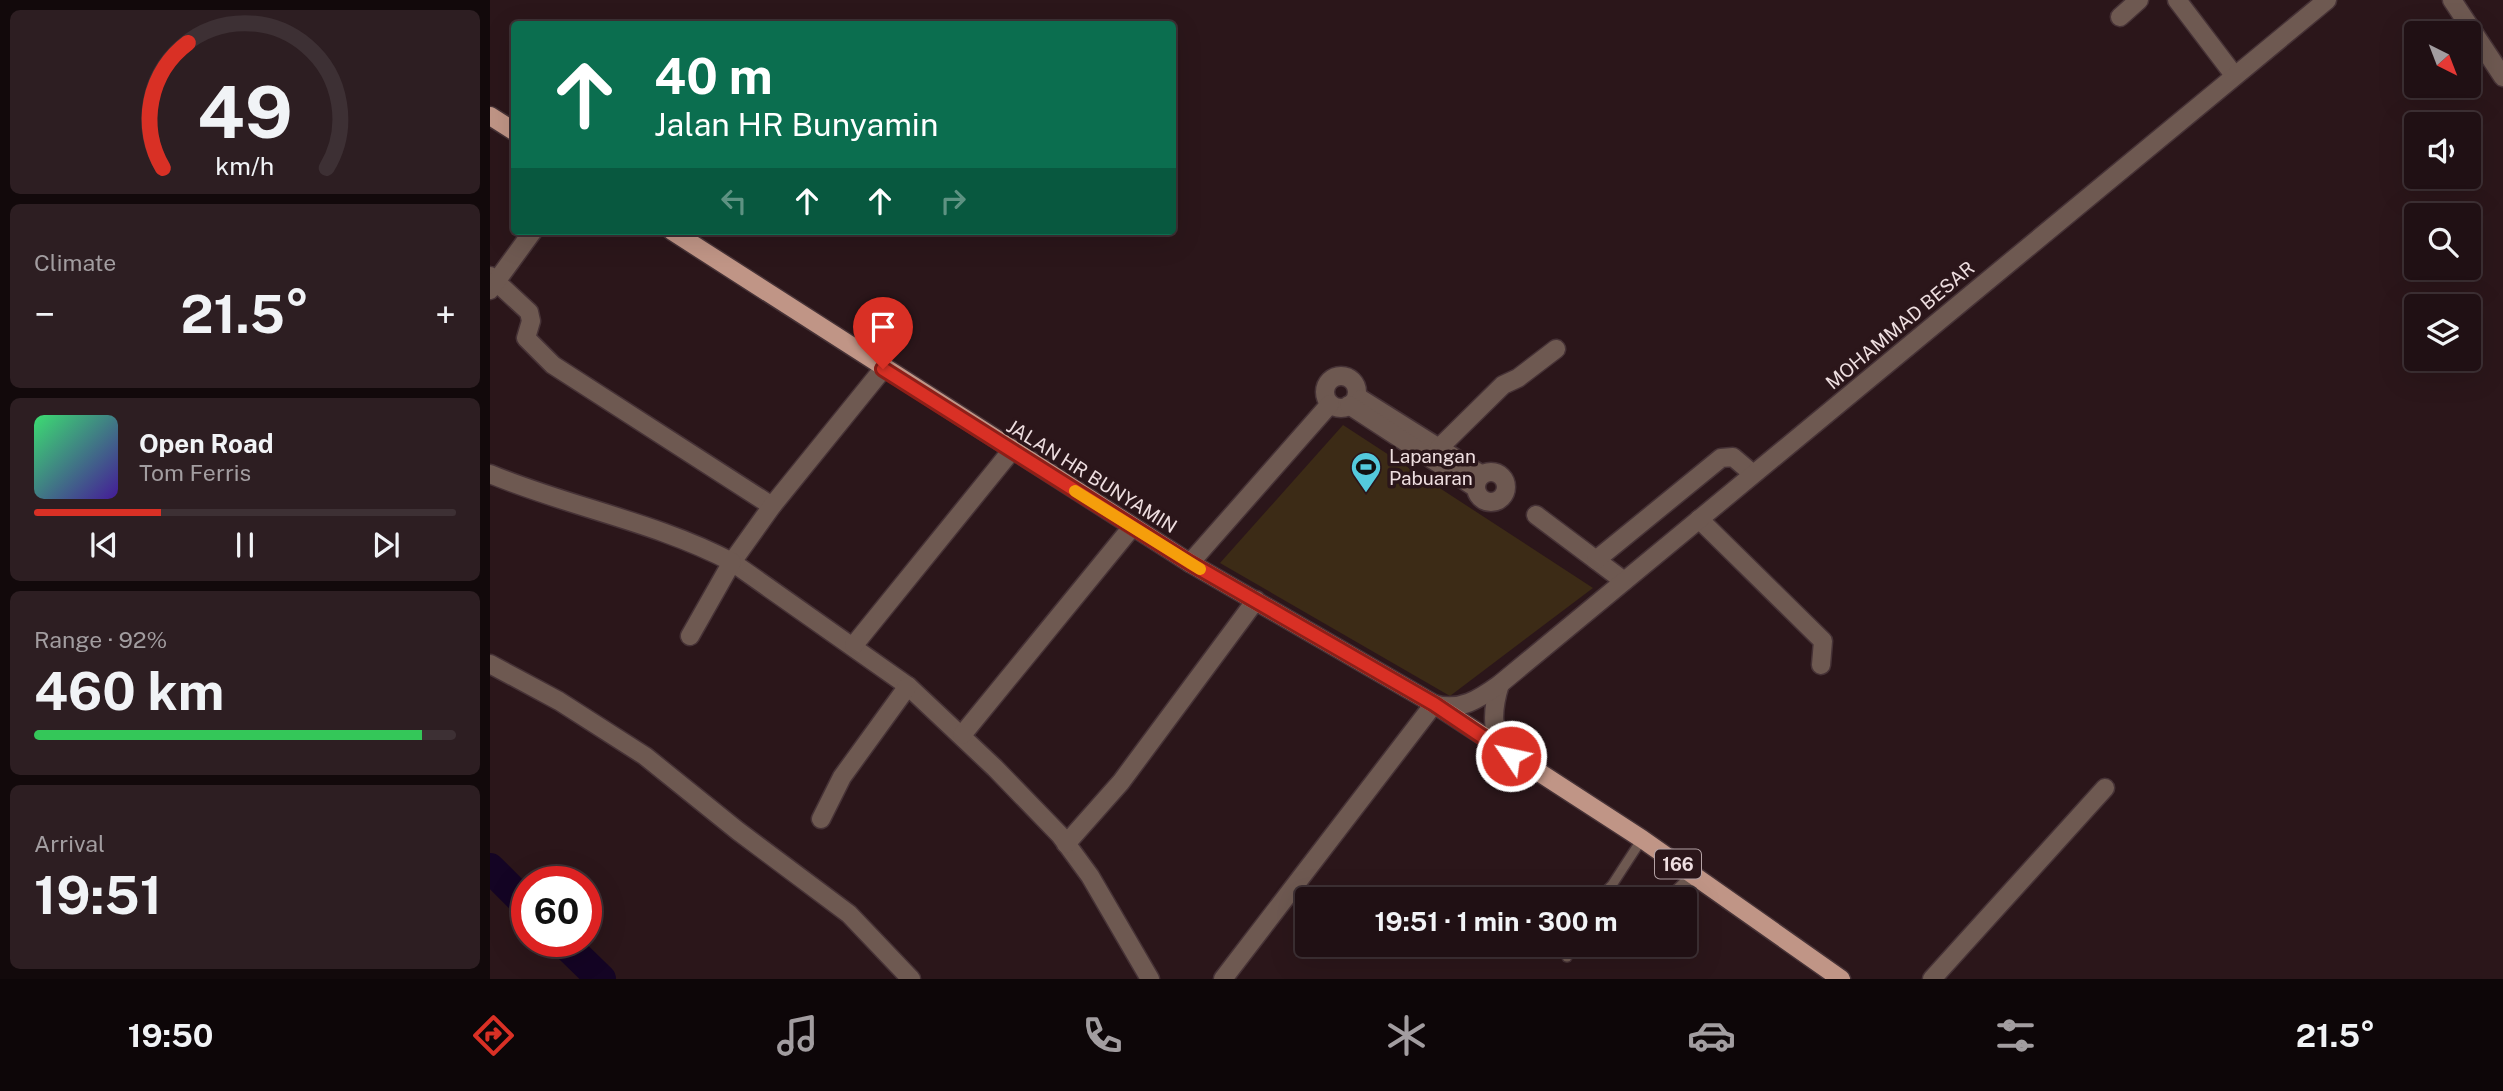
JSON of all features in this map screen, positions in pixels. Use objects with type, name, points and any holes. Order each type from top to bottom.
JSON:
[{"type":"main road","points":[[490,116],[511,129]]},
{"type":"main road","name":"JALAN HR BUNYAMIN","points":[[678,235],[883,369],[1190,563],[1434,704]]},
{"type":"main road","name":"166","points":[[1434,704],[1642,839],[1841,979]]},
{"type":"street","points":[[2120,17],[2139,0]]},
{"type":"street","points":[[2177,0],[2234,75]]},
{"type":"street","name":"MOHAMMAD BESAR","points":[[1500,684],[2327,0]]},
{"type":"street","points":[[2452,0],[2503,78]]},
{"type":"street","points":[[530,235],[493,282],[530,312],[531,321],[526,338],[553,365],[772,506]]},
{"type":"street","points":[[1439,448],[1503,384],[1518,378],[1556,349]]},
{"type":"street","points":[[690,636],[732,562],[772,506],[883,369]]},
{"type":"street","points":[[1335,377],[1347,378],[1352,381],[1352,400],[1340,408],[1330,404],[1325,392],[1326,386],[1335,377]]},
{"type":"street","points":[[1352,400],[1439,448],[1479,481],[1352,400]]},
{"type":"street","points":[[1190,563],[1330,404]]},
{"type":"street","points":[[854,645],[1012,450]]},
{"type":"street","points":[[1595,559],[1721,458],[1733,457],[1754,474]]},
{"type":"street","points":[[490,474],[528,490],[704,547],[732,562],[854,645],[908,686],[962,735],[1066,844],[1090,876],[1150,979]]},
{"type":"street","points":[[1536,515],[1624,581]]},
{"type":"street","points":[[1699,519],[1823,641],[1821,665]]},
{"type":"street","points":[[962,735],[1132,527]]},
{"type":"street","points":[[1066,844],[1121,782],[1256,600]]},
{"type":"street","points":[[490,664],[559,701],[645,756],[738,831],[849,914],[911,979]]},
{"type":"street","points":[[1223,979],[1434,704],[1450,709],[1462,706],[1500,684]]},
{"type":"street","points":[[1500,684],[1495,720],[1500,746],[1511,756]]},
{"type":"street","points":[[821,819],[842,777],[908,686]]},
{"type":"street","points":[[1932,979],[2105,788]]},
{"type":"street","points":[[1686,887],[1696,877]]},
{"type":"lane","points":[[1610,887],[1642,839]]},
{"type":"shaded area","name":"Lapangan Pabuaran","points":[[1343,425],[1593,588],[1450,696],[1220,563]]},
{"type":"waterway","points":[[490,868],[511,889]]},
{"type":"waterway","points":[[578,957],[601,979]]},
{"type":"slow traffic","points":[[1075,491],[1200,569]]},
{"type":"place","name":"Lapangan Pabuaran","points":[[1366,494]]},
{"type":"route","points":[[883,369],[1190,563],[1434,704],[1511,756]]}]
